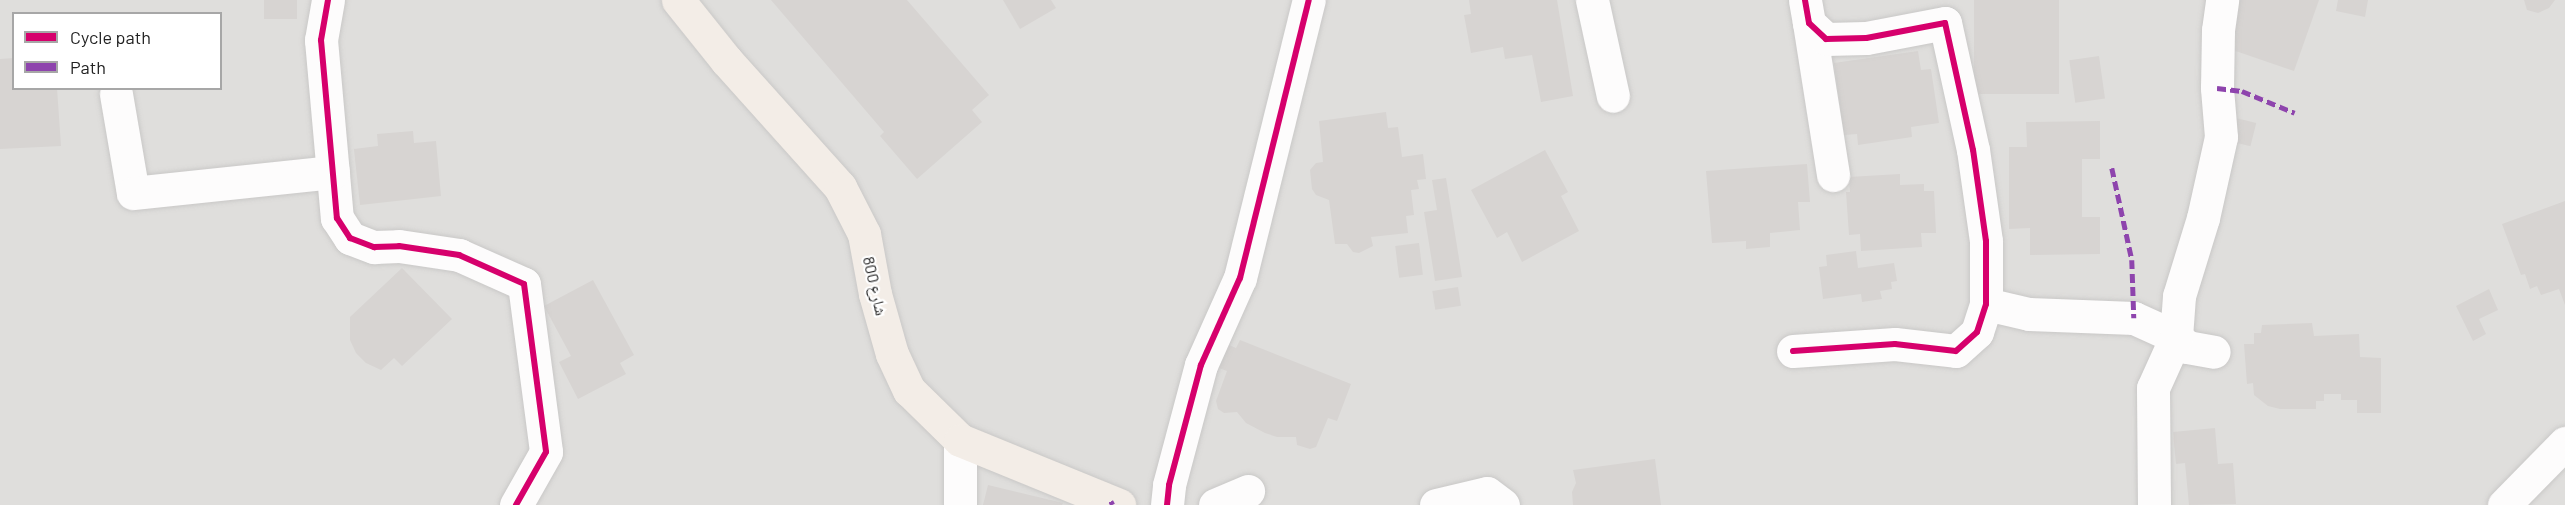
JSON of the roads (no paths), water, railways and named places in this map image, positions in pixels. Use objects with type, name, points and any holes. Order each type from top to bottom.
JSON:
[{"type":"main road","name":"شارع 800","points":[[678,0],[726,60],[840,187],[864,234],[875,294],[892,354],[909,390],[960,440],[1119,505]]},
{"type":"street","points":[[328,0],[321,40],[337,218],[350,238],[374,247],[399,246],[459,255],[524,284],[546,452],[516,505]]},
{"type":"street","points":[[1167,505],[1169,485],[1201,365],[1240,278],[1265,187],[1309,0]]},
{"type":"street","points":[[1592,0],[1612,96]]},
{"type":"street","points":[[2154,505],[2153,388],[2176,337],[2180,296],[2203,218],[2221,137],[2217,88],[2218,30],[2222,0]]},
{"type":"street","points":[[1807,11],[1833,175]]},
{"type":"street","points":[[1793,351],[1895,344],[1956,351],[1977,332],[1986,304],[1986,242],[1973,150],[1945,23],[1866,38],[1826,39],[1807,11]]},
{"type":"street","points":[[116,94],[133,193],[333,172]]},
{"type":"street","points":[[1986,304],[2029,314],[2134,318],[2176,337],[2187,347],[2214,352]]},
{"type":"street","points":[[960,440],[960,505]]},
{"type":"street","points":[[2504,505],[2565,443]]},
{"type":"street","points":[[1215,505],[1248,491]]},
{"type":"street","points":[[1436,505],[1487,493],[1503,505]]}]
